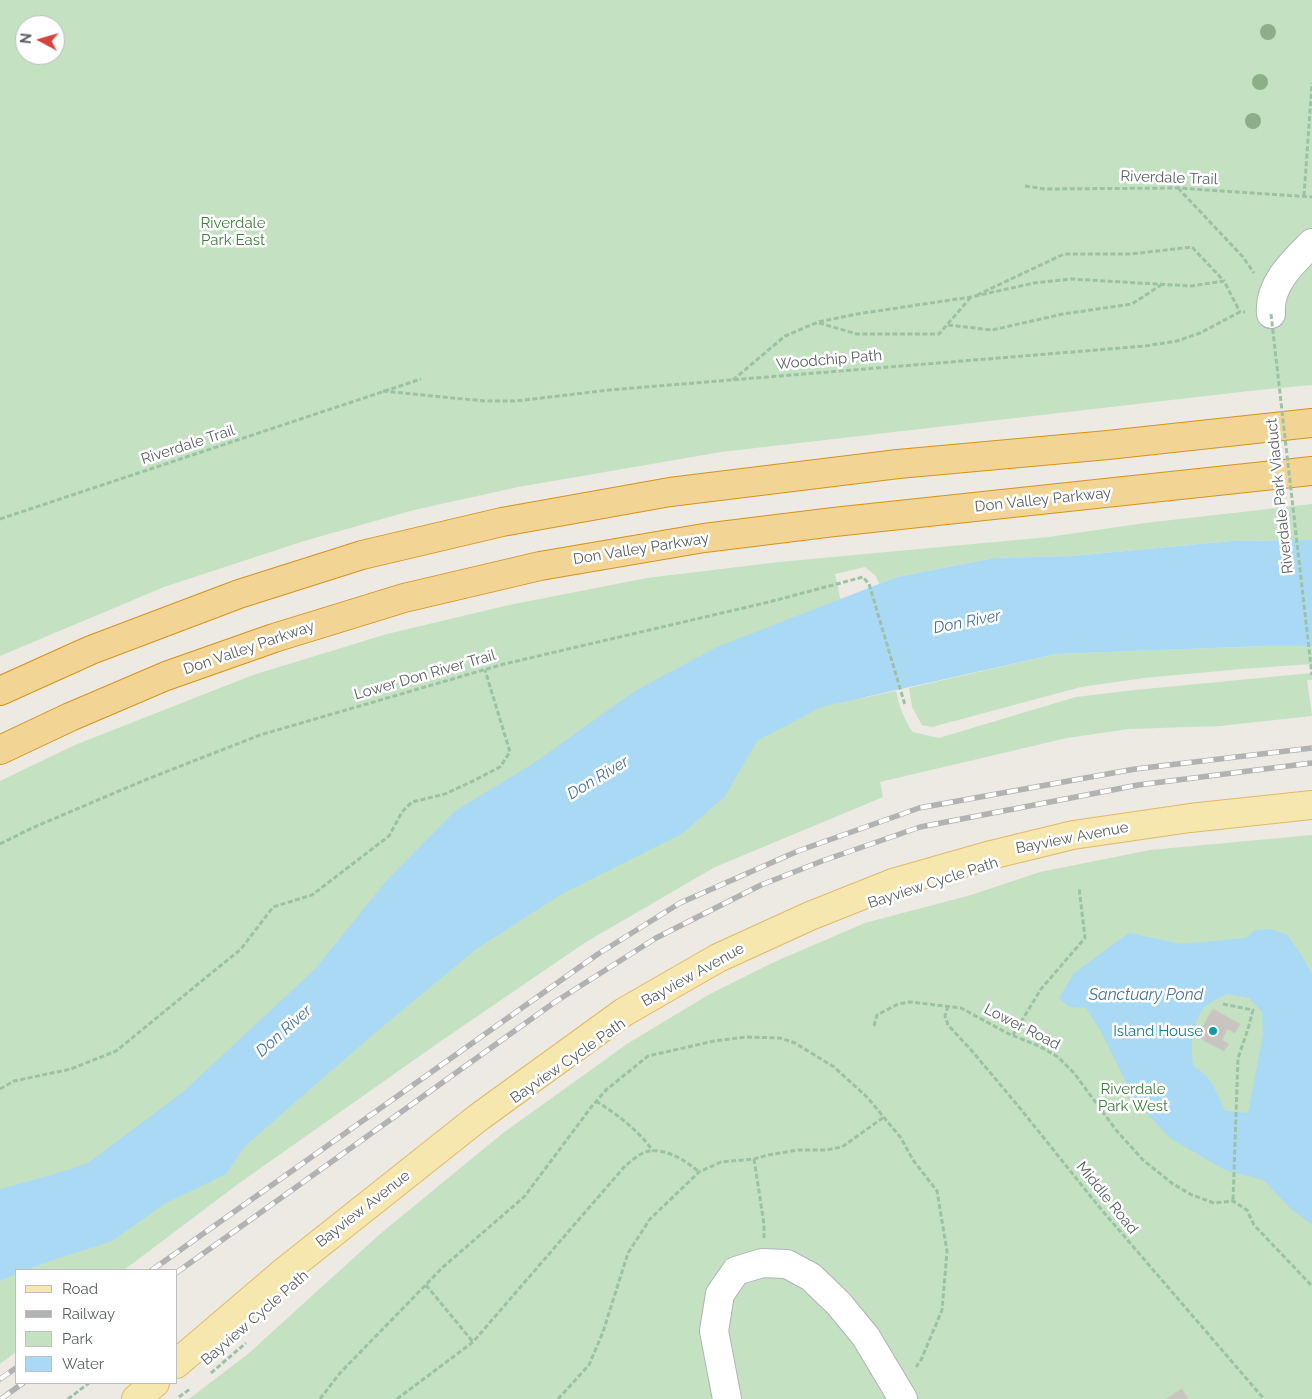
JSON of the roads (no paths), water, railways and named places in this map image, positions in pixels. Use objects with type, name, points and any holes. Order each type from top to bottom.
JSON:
[{"type":"highway","points":[[0,691],[91,650],[239,594],[362,555],[502,522],[670,492],[898,464],[1108,445],[1312,423]]},
{"type":"highway","name":"Don Valley Parkway","points":[[0,750],[70,717],[166,676],[274,638],[404,598],[540,566],[704,538],[825,523],[1312,471]]},
{"type":"main road","name":"Bayview Avenue","points":[[178,1362],[285,1271],[479,1117],[624,1012],[718,958],[810,916],[893,883],[991,855],[1073,835],[1190,818],[1312,804]]},
{"type":"main road","points":[[136,1399],[154,1384]]},
{"type":"lane","points":[[1271,307],[1290,265],[1312,243]]},
{"type":"lane","points":[[727,1399],[714,1331],[720,1294],[736,1271],[762,1263],[787,1264],[811,1277],[839,1304],[866,1336],[901,1396]]},
{"type":"water","name":"Don River","points":[[1312,540],[1312,646],[1056,654],[821,707],[757,741],[725,796],[683,833],[560,895],[475,950],[370,1037],[245,1146],[226,1174],[166,1203],[112,1241],[29,1269],[15,1269],[15,1274],[0,1281],[0,1189],[88,1163],[183,1092],[315,969],[387,880],[455,811],[534,763],[635,691],[717,647],[897,577],[994,558],[1072,556],[1232,541]]},
{"type":"water","name":"Sanctuary Pond","points":[[1270,929],[1287,935],[1312,974],[1312,1225],[1289,1207],[1263,1180],[1225,1170],[1171,1139],[1136,1102],[1101,1032],[1086,1008],[1069,1007],[1059,998],[1074,973],[1129,933],[1181,944],[1246,938],[1255,930]],"holes":[[[1227,994],[1249,998],[1262,1012],[1263,1034],[1248,1113],[1225,1111],[1210,1080],[1194,1067],[1192,1052],[1193,1035],[1201,1011],[1210,1003]]]},
{"type":"railway","points":[[153,1269],[598,954],[680,903],[798,851],[919,808],[1135,769],[1312,748]]},
{"type":"railway","points":[[178,1272],[555,1002],[656,938],[761,885],[822,861],[920,827],[1138,785],[1312,763]]},
{"type":"railway","points":[[0,1379],[15,1369]]},
{"type":"railway","points":[[1,1399],[22,1384]]},
{"type":"place","name":"Island House","points":[[1213,1031]]},
{"type":"park label","name":"Riverdale Park East","points":[[233,232]]},
{"type":"park label","name":"Riverdale Park West","points":[[1133,1098]]}]
